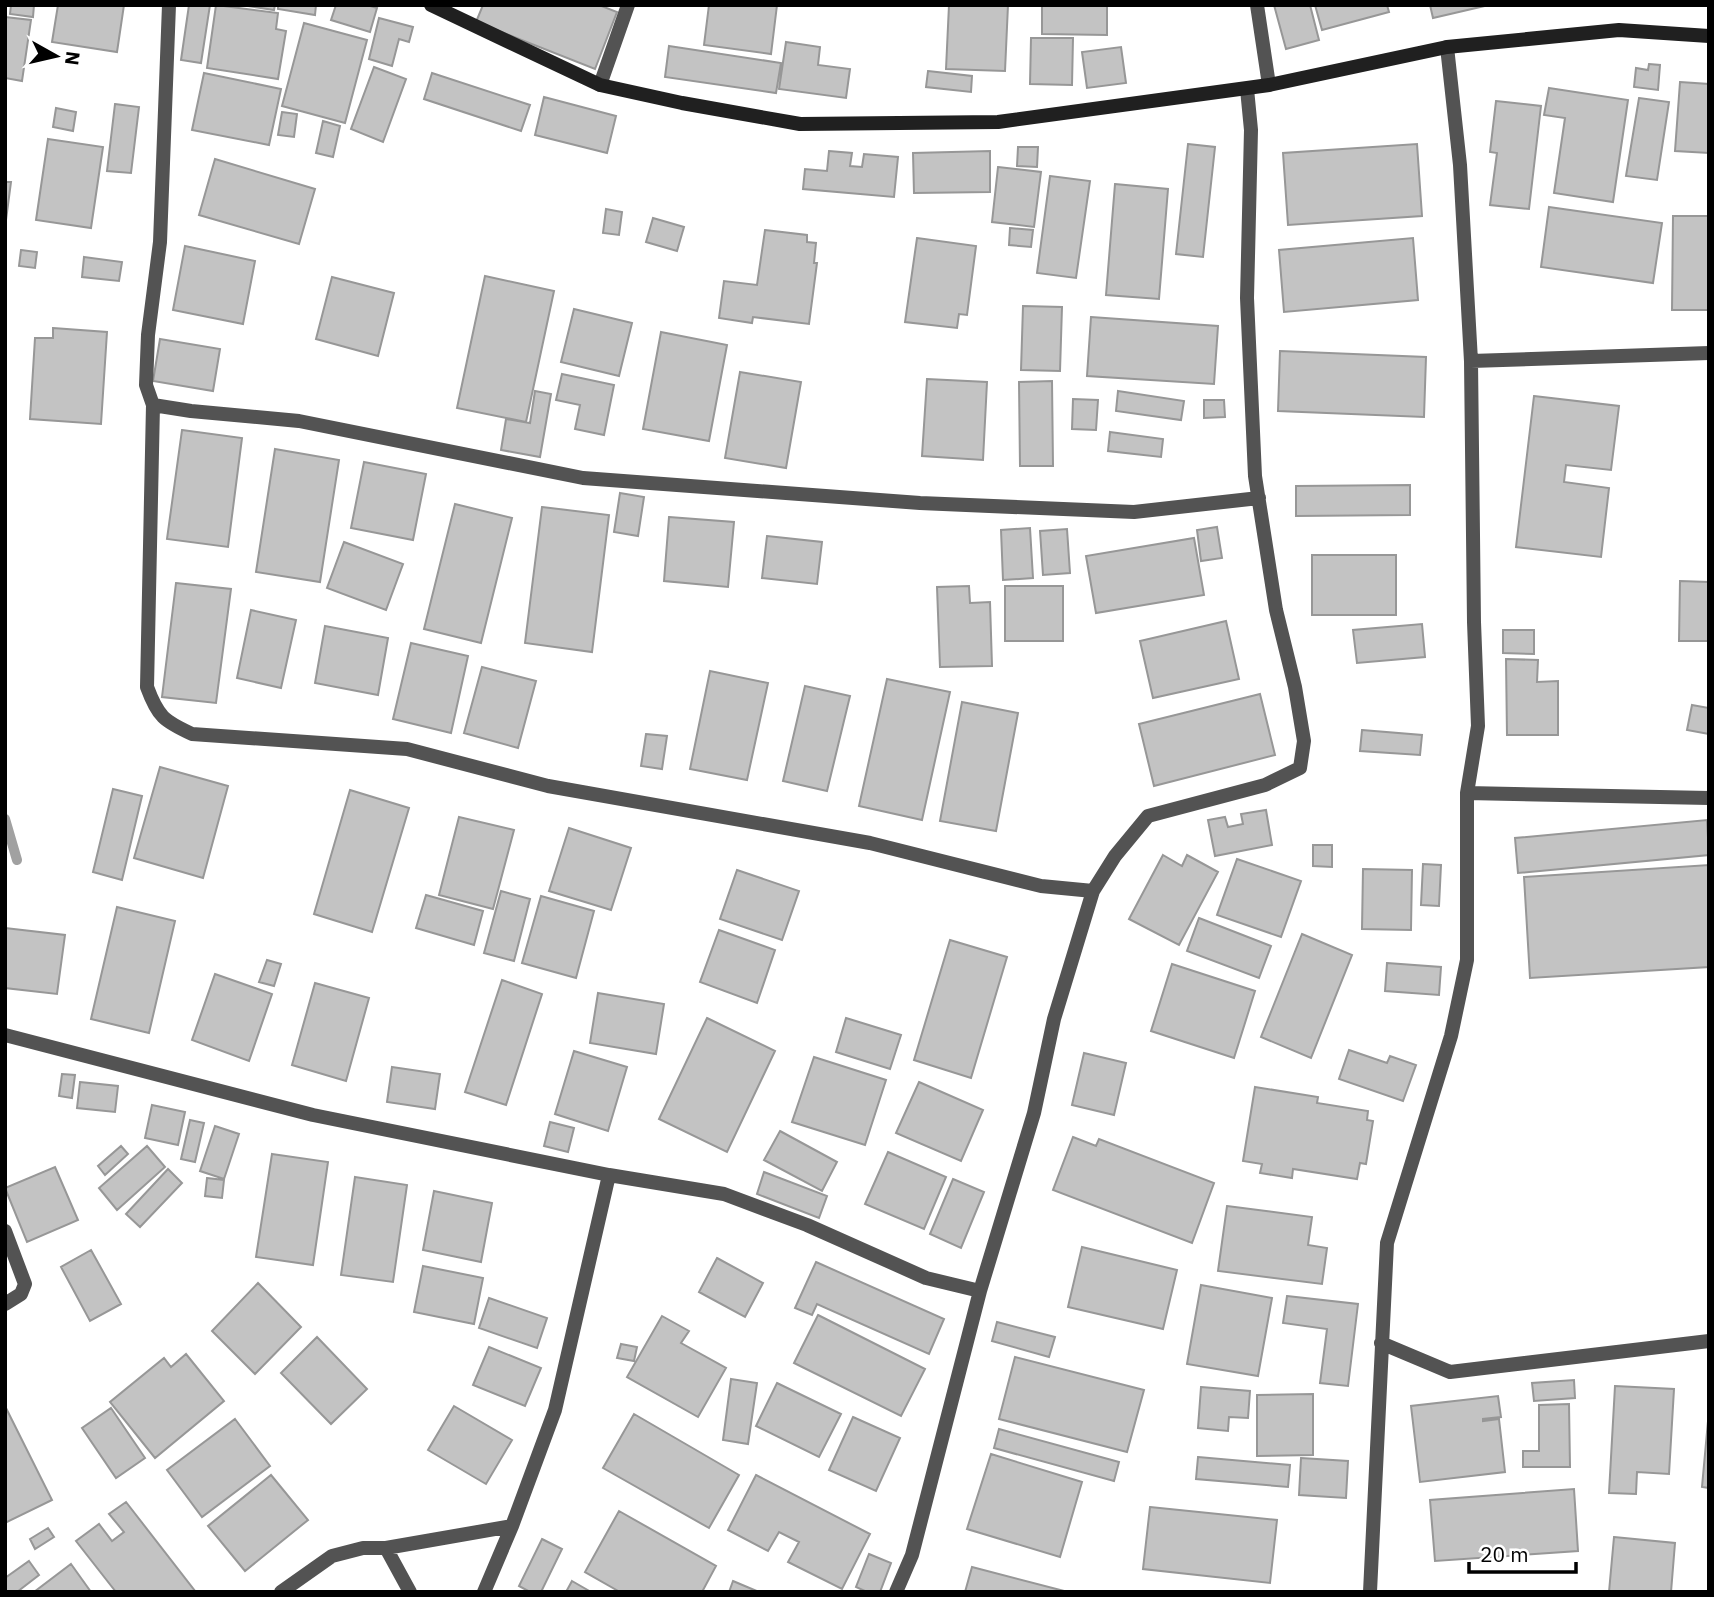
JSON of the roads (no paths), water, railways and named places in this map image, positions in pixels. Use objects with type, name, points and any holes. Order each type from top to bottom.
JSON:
[{"type":"street","points":[[169,5],[160,242],[148,335],[146,385],[153,405],[147,687],[156,712],[167,722],[192,734],[407,749],[548,786],[870,843],[1041,886],[1093,891]]},
{"type":"street","points":[[431,5],[600,85],[800,124],[999,122],[1247,89],[1447,47],[1619,30],[1709,36]]},
{"type":"street","points":[[600,85],[628,5]]},
{"type":"street","points":[[1257,5],[1269,85]]},
{"type":"street","points":[[1370,1592],[1387,1243],[1451,1036],[1467,960],[1467,793],[1478,726],[1471,360],[1460,165],[1447,47]]},
{"type":"street","points":[[896,1592],[912,1555],[980,1291],[1034,1113],[1054,1018],[1093,891],[1115,856],[1147,816],[1265,785],[1300,768],[1304,741],[1296,687],[1276,610],[1255,476],[1247,298],[1251,130],[1247,89]]},
{"type":"street","points":[[1471,360],[1709,353]]},
{"type":"street","points":[[153,405],[299,421],[583,478],[920,503],[1134,512],[1259,498]]},
{"type":"street","points":[[1467,793],[1709,798]]},
{"type":"street","points":[[5,1035],[313,1115],[609,1175],[724,1194],[807,1225],[926,1278],[980,1291]]},
{"type":"street","points":[[484,1592],[555,1410],[609,1175]]},
{"type":"street","points":[[5,1231],[25,1284],[21,1294],[5,1304]]},
{"type":"street","points":[[1381,1343],[1450,1371],[1709,1341]]},
{"type":"street","points":[[281,1592],[332,1556],[363,1548],[386,1548],[512,1526]]},
{"type":"street","points":[[386,1548],[410,1592]]},
{"type":"waterway","points":[[5,819],[17,860]]}]
